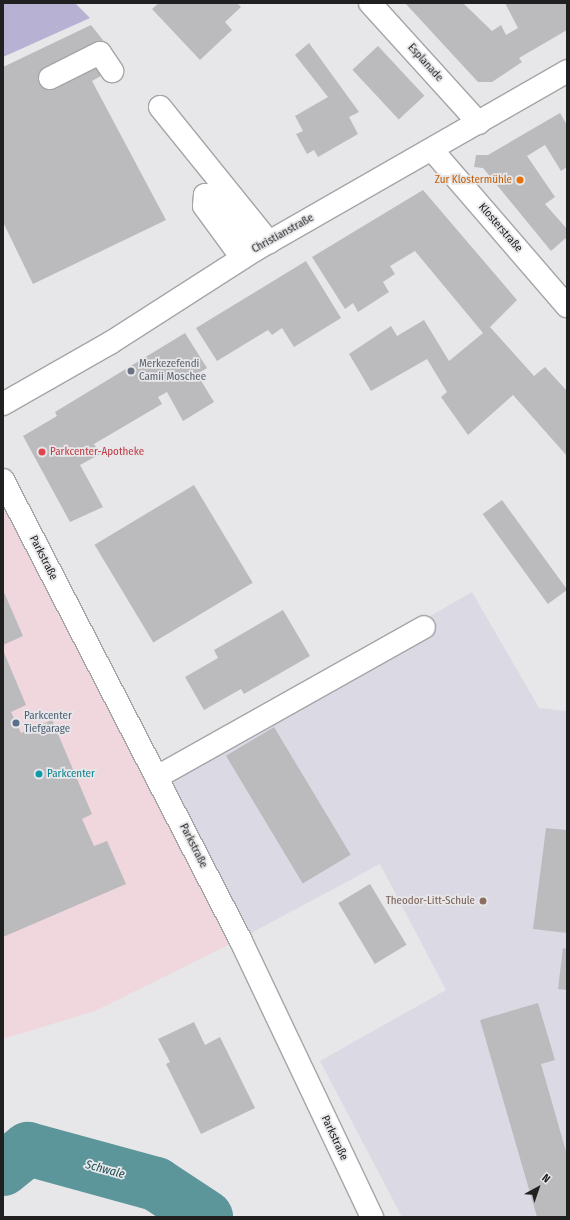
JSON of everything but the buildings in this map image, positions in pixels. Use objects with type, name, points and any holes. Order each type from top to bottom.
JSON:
[{"type":"street","name":"Esplanade","points":[[370,3],[479,123]]},
{"type":"street","points":[[50,78],[100,54],[112,71]]},
{"type":"street","name":"Christianstraße","points":[[3,404],[110,343],[255,250],[433,151],[567,71]]},
{"type":"street","points":[[160,107],[255,250]]},
{"type":"street","name":"Klosterstraße","points":[[433,151],[567,306]]},
{"type":"street","name":"Parkstraße","points":[[3,480],[240,938],[372,1217]]},
{"type":"street","points":[[157,777],[424,627]]},
{"type":"shaded area","points":[[3,3],[75,3],[90,18],[3,57]]},
{"type":"shaded area","points":[[3,480],[240,939],[95,1011],[3,1039]]},
{"type":"shaded area","name":"Theodor-Litt-Schule","points":[[472,592],[539,708],[567,711],[567,1217],[402,1217],[320,1061],[446,990],[380,864],[240,939],[155,774]]},
{"type":"waterway","name":"Schwale","points":[[3,1169],[28,1149],[156,1184],[206,1217]]},
{"type":"place","name":"Zur Klostermühle","points":[[520,180]]},
{"type":"place","name":"Merkezefendi Camii Moschee","points":[[131,371]]},
{"type":"place","name":"Parkcenter-Apotheke","points":[[42,452]]},
{"type":"place","name":"Parkcenter Tiefgarage","points":[[16,723]]},
{"type":"place","name":"Parkcenter","points":[[39,774]]},
{"type":"place","name":"Theodor-Litt-Schule","points":[[483,901]]}]
